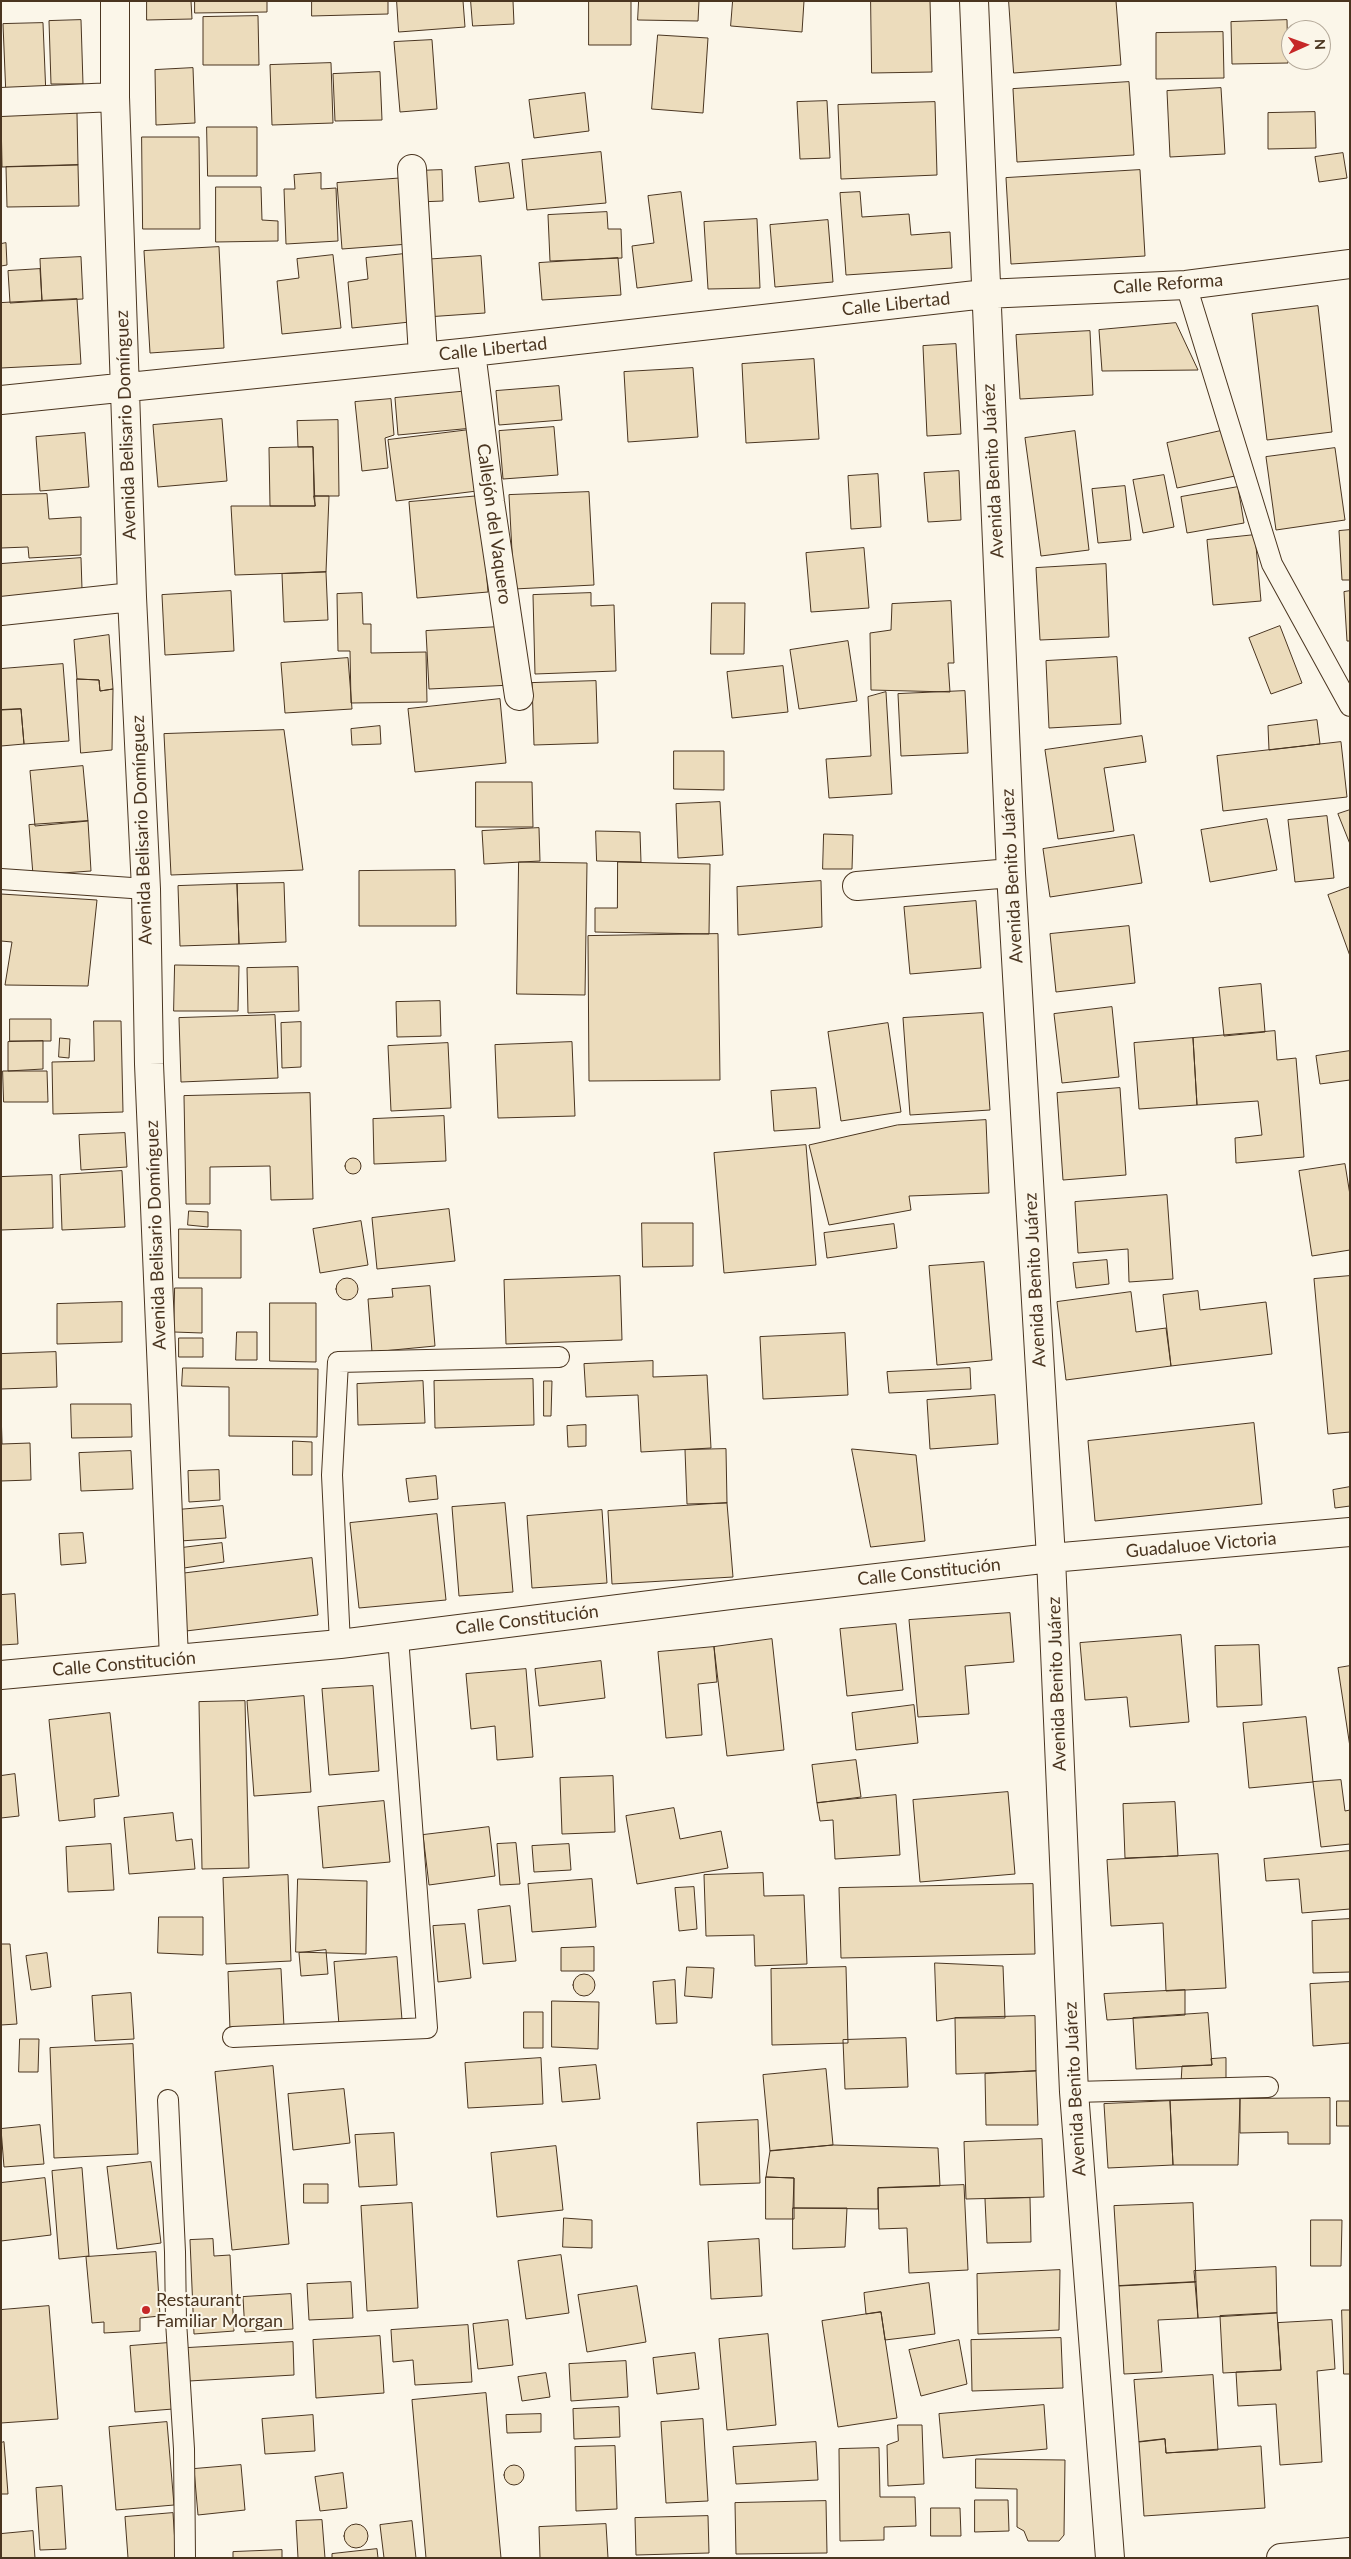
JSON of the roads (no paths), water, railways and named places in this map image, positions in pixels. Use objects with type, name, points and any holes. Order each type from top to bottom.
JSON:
[{"type":"street","name":"Avenida Belisario Domínguez","points":[[115,1],[115,97],[132,597],[146,889],[148,1064],[174,1659]]},
{"type":"street","name":"Avenida Benito Juárez","points":[[974,1],[1011,873],[1051,1558],[1074,2092],[1110,2558]]},
{"type":"street","points":[[1,102],[115,97]]},
{"type":"street","points":[[412,169],[423,356]]},
{"type":"street","name":"Calle Reforma","points":[[985,294],[1186,286],[1350,264]]},
{"type":"street","name":"Calle Libertad","points":[[1,400],[472,352],[985,294]]},
{"type":"street","name":"Callejón del Vaquero","points":[[472,352],[490,502],[518,696]]},
{"type":"street","points":[[1,611],[132,597]]},
{"type":"street","points":[[857,886],[1011,873]]},
{"type":"street","name":"Guadaluoe Victoria","points":[[1051,1558],[1350,1532]]},
{"type":"street","name":"Calle Constitución","points":[[1,1675],[340,1644],[728,1595],[1051,1558]]},
{"type":"street","points":[[1280,2558],[1350,2552]]},
{"type":"lane","points":[[1186,286],[1272,564],[1350,706]]},
{"type":"lane","points":[[1,879],[146,889]]},
{"type":"lane","points":[[340,1644],[332,1475],[338,1362],[559,1358]]},
{"type":"lane","points":[[233,2037],[427,2028],[398,1637]]},
{"type":"lane","points":[[1074,2092],[1268,2087]]},
{"type":"lane","points":[[168,2100],[176,2321],[184,2449],[185,2558]]},
{"type":"place","name":"Restaurant Familiar Morgan","points":[[146,2310]]}]
